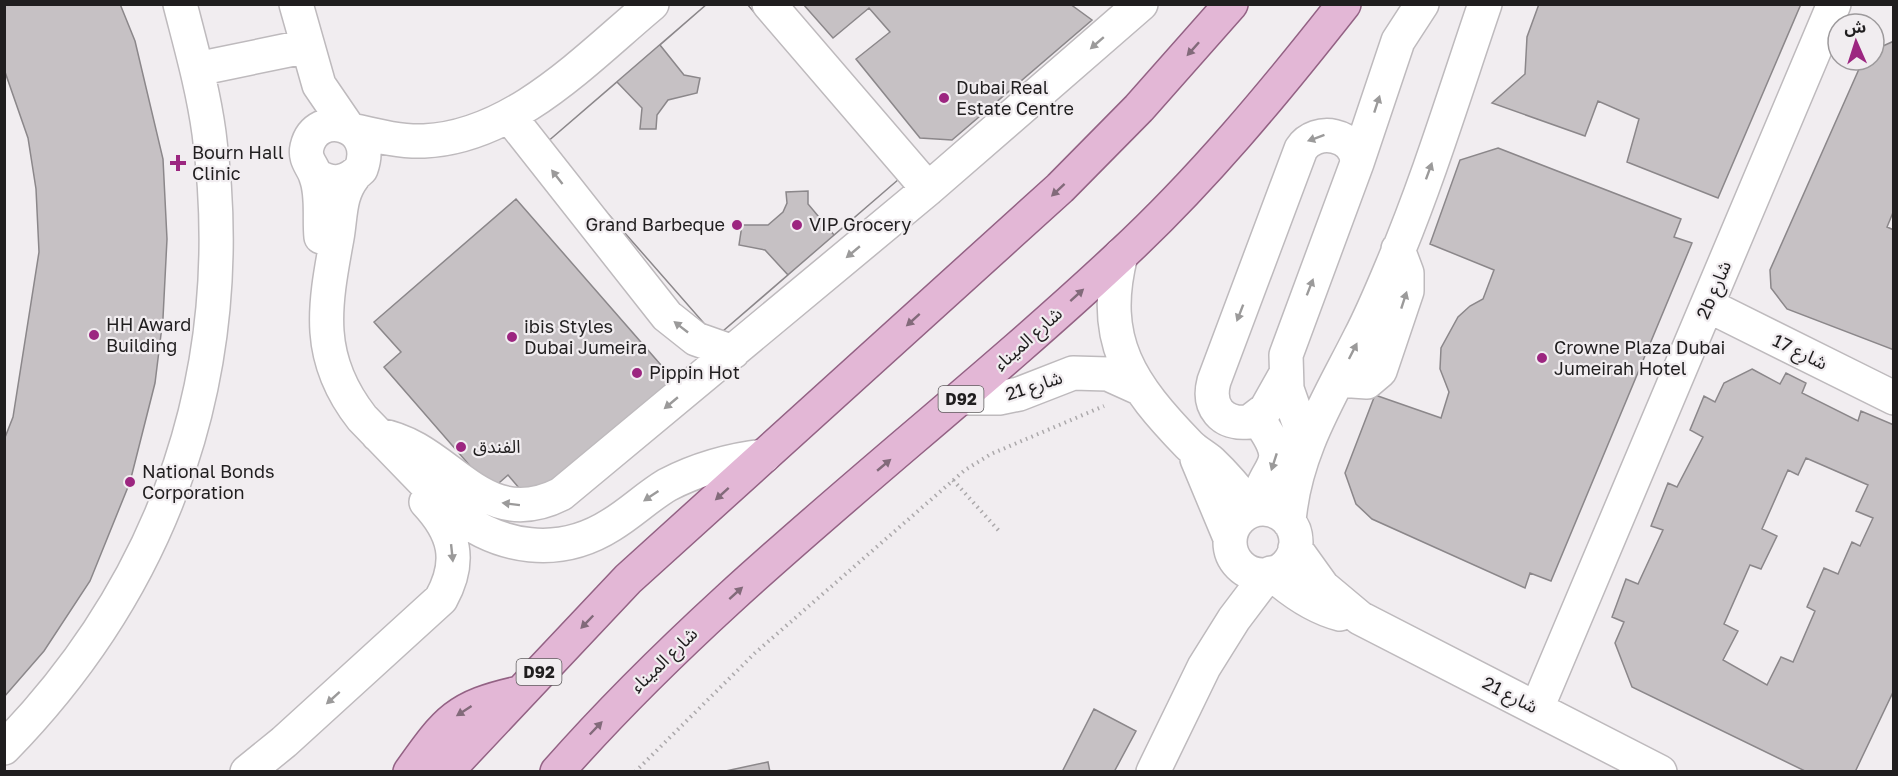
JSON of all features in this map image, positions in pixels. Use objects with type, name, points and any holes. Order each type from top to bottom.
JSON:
[{"type":"main road","name":"D92","points":[[449,769],[628,579],[1060,188],[1139,108],[1231,4]]},
{"type":"main road","name":"شارع الميناء","points":[[557,771],[651,672],[720,607],[963,398],[1121,255],[1206,169],[1285,79],[1344,4]]},
{"type":"main road","points":[[410,771],[436,736],[455,717],[471,706],[519,693]]},
{"type":"street","points":[[4,748],[77,664],[142,561],[167,503],[187,443],[207,351],[216,257],[215,194],[209,131],[180,4]]},
{"type":"street","points":[[312,161],[335,183],[422,141],[468,134],[510,117],[652,4]]},
{"type":"street","points":[[769,4],[928,189]]},
{"type":"street","points":[[378,435],[390,437],[415,448],[487,498],[517,506],[532,505],[561,494],[928,189],[1141,4]]},
{"type":"street","points":[[1357,163],[1357,156],[1351,145],[1325,135],[1311,138],[1301,149],[1212,390],[1215,409],[1230,421],[1249,422],[1257,418],[1273,399],[1284,377],[1289,344],[1357,163],[1398,41],[1422,4]]},
{"type":"street","points":[[1153,771],[1204,666],[1234,619],[1269,574],[1287,564],[1292,535],[1294,482],[1306,443],[1338,380],[1367,382],[1380,371],[1407,291],[1407,273],[1398,249],[1445,128],[1485,4]]},
{"type":"street","name":"2b شارع","points":[[1537,708],[1834,4]]},
{"type":"street","points":[[194,60],[304,36]]},
{"type":"street","points":[[304,36],[327,100],[365,149],[357,173],[341,201],[328,274],[326,323],[335,375],[349,402],[453,512],[488,535],[528,546],[568,544],[612,525],[666,486],[689,475],[730,461],[764,456]]},
{"type":"street","points":[[304,36],[312,109],[312,161],[323,254],[328,274]]},
{"type":"street","points":[[510,117],[667,316],[696,339],[733,352]]},
{"type":"street","points":[[312,161],[318,130],[327,125],[422,141]]},
{"type":"street","name":"شارع 21","points":[[1121,255],[1114,282],[1114,327],[1120,349],[1139,388],[1191,447],[1225,475],[1255,510]]},
{"type":"street","name":"شارع 17","points":[[1707,305],[1893,398]]},
{"type":"street","name":"شارع 21","points":[[963,398],[999,398],[1019,394],[1056,378],[1082,373],[1108,374],[1139,388]]},
{"type":"street","points":[[1284,377],[1306,443]]},
{"type":"street","points":[[1204,666],[1221,613],[1235,523],[1255,510],[1262,486],[1274,466],[1277,452],[1272,439],[1257,418]]},
{"type":"street","points":[[248,771],[430,612],[450,584],[453,558],[448,532],[440,517],[394,466],[378,435]]},
{"type":"street","name":"شارع 21","points":[[1191,447],[1212,491],[1232,548]]},
{"type":"street","points":[[1255,510],[1280,514],[1292,535]]},
{"type":"street","name":"شارع 21","points":[[1292,535],[1323,587],[1360,618]]},
{"type":"street","points":[[1232,548],[1249,571],[1269,574]]},
{"type":"street","name":"شارع 21","points":[[1269,574],[1312,603],[1360,618],[1660,771]]},
{"type":"path","points":[[635,771],[755,653],[953,480],[991,454],[1073,421],[1139,388]]},
{"type":"path","points":[[953,480],[1000,532]]},
{"type":"building","name":"HH Award Building","points":[[4,4],[120,4],[135,41],[163,159],[167,239],[163,318],[155,383],[130,482],[90,581],[44,651],[4,697],[4,440],[13,417],[39,252],[36,189],[28,138],[4,69]]},
{"type":"building","points":[[707,4],[747,4],[899,179],[834,235],[808,204],[808,191],[786,192],[787,203],[783,212],[768,225],[742,225],[739,245],[765,250],[788,275],[716,337],[546,143],[617,82],[642,108],[640,129],[656,129],[657,115],[668,100],[697,93],[700,78],[684,75],[660,45]]},
{"type":"building","points":[[707,4],[747,4],[899,179],[716,337],[546,143]]},
{"type":"building","name":"Dubai Real Estate Centre","points":[[803,4],[1070,4],[1092,20],[952,140],[920,138],[856,59],[890,32],[869,8],[833,38]]},
{"type":"building","points":[[1539,4],[1801,4],[1718,198],[1627,162],[1639,119],[1598,101],[1585,136],[1492,103],[1525,74],[1527,37]]},
{"type":"building","points":[[1894,41],[1894,210],[1887,227],[1894,230],[1894,350],[1787,309],[1771,288],[1770,270],[1858,72],[1886,72],[1886,45]]},
{"type":"building","name":"Crowne Plaza Dubai Jumeirah Hotel","points":[[1498,148],[1681,219],[1674,237],[1692,243],[1551,581],[1530,573],[1525,588],[1372,519],[1356,504],[1345,473],[1375,395],[1441,418],[1449,392],[1440,369],[1441,348],[1458,317],[1470,306],[1483,299],[1494,270],[1430,244],[1460,160]]},
{"type":"building","name":"ibis Styles Dubai Jumeira","points":[[516,199],[674,380],[532,503],[508,475],[491,490],[384,367],[401,352],[374,322]]},
{"type":"building","points":[[1752,369],[1780,384],[1786,373],[1806,383],[1802,393],[1858,421],[1861,411],[1894,425],[1894,690],[1855,772],[1807,772],[1632,687],[1615,643],[1624,622],[1612,617],[1626,579],[1638,584],[1663,530],[1651,526],[1668,483],[1677,487],[1703,437],[1690,430],[1704,396],[1715,402],[1724,383]],"holes":[[[1806,458],[1868,485],[1856,511],[1873,518],[1860,546],[1852,542],[1838,574],[1824,568],[1807,607],[1815,611],[1793,662],[1781,657],[1767,685],[1723,660],[1738,631],[1724,624],[1750,565],[1761,569],[1777,536],[1762,529],[1788,470],[1798,475]]]},
{"type":"building","points":[[1094,709],[1136,731],[1114,772],[1062,772]]},
{"type":"building","points":[[768,762],[770,772],[721,772]]},
{"type":"place","name":"Dubai Real Estate Centre","points":[[944,98]]},
{"type":"place","name":"Bourn Hall Clinic","points":[[178,163]]},
{"type":"place","name":"Grand Barbeque","points":[[737,225]]},
{"type":"place","name":"VIP Grocery","points":[[797,225]]},
{"type":"place","name":"HH Award Building","points":[[94,335]]},
{"type":"place","name":"ibis Styles Dubai Jumeira","points":[[512,337]]},
{"type":"place","name":"Crowne Plaza Dubai Jumeirah Hotel","points":[[1542,358]]},
{"type":"place","name":"Pippin Hot","points":[[637,373]]},
{"type":"place","name":"الفندق","points":[[461,447]]},
{"type":"place","name":"National Bonds Corporation","points":[[130,482]]}]
